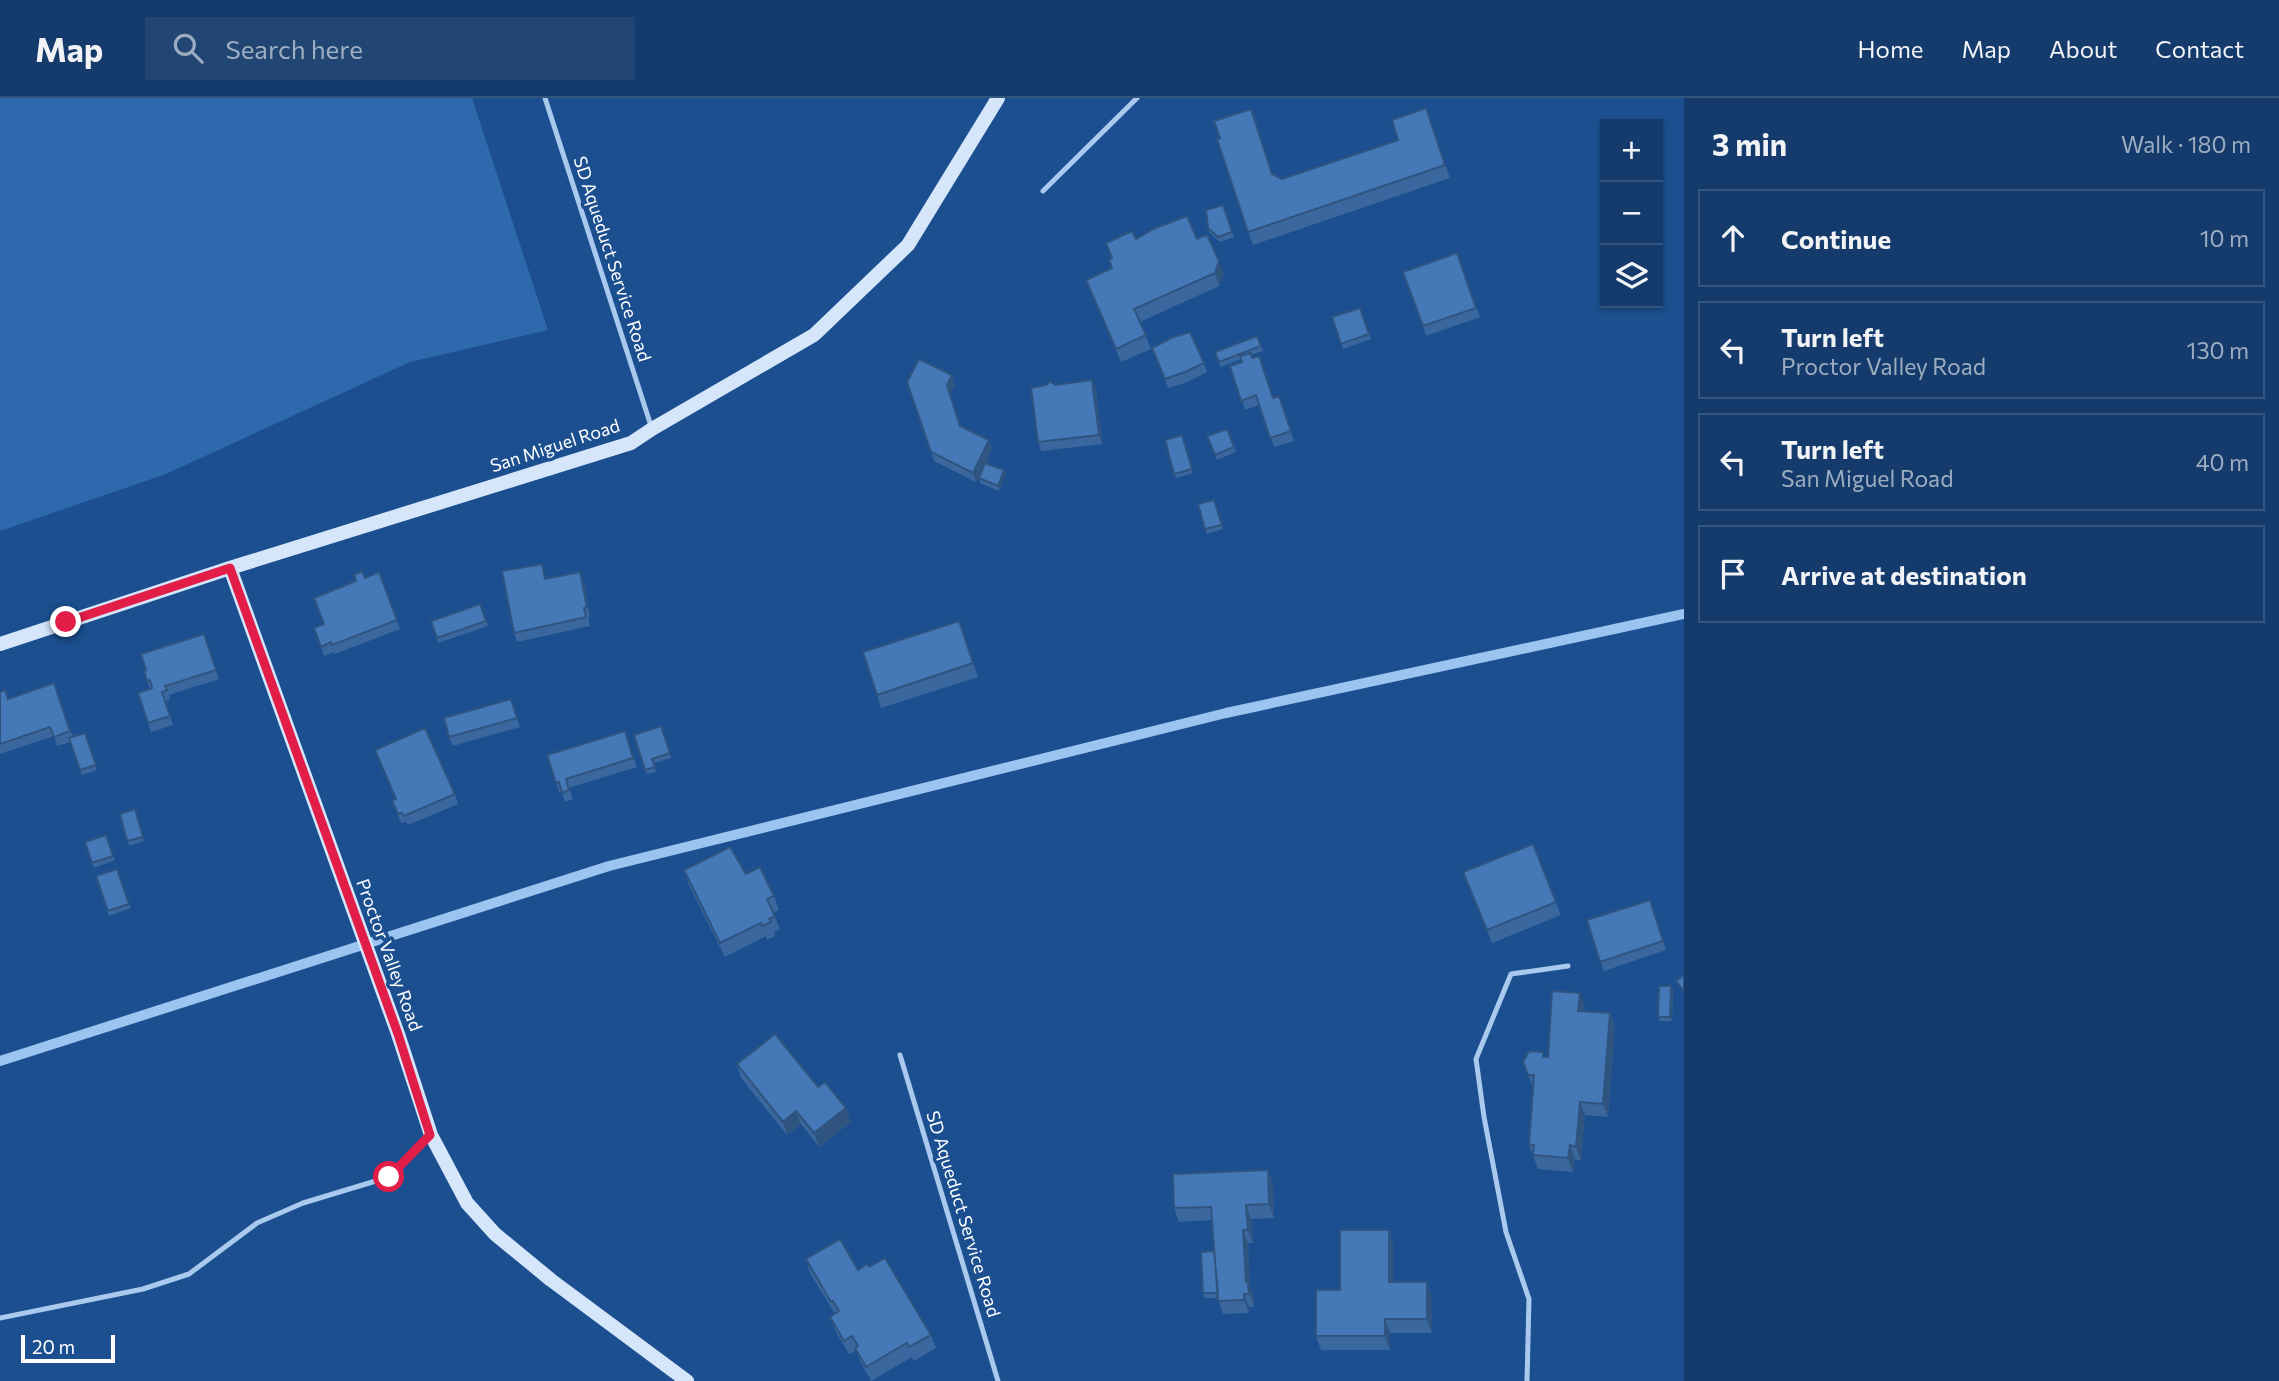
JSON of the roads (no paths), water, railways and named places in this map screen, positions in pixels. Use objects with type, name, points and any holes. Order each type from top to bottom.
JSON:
[{"type":"street","name":"San Miguel Road","points":[[0,644],[230,568],[632,443],[814,335],[908,245],[998,98]]},
{"type":"street","name":"Proctor Valley Road","points":[[230,568],[391,1017],[430,1135],[467,1203],[495,1234],[551,1280],[687,1381]]},
{"type":"lane","name":"SD Aqueduct Service Road","points":[[545,98],[652,429]]},
{"type":"lane","points":[[1043,191],[1137,98]]},
{"type":"lane","points":[[1527,1381],[1529,1299],[1506,1232],[1476,1059],[1511,974],[1568,966]]},
{"type":"lane","name":"SD Aqueduct Service Road","points":[[901,1055],[998,1381]]},
{"type":"lane","points":[[0,1318],[143,1289],[189,1273],[257,1223],[303,1203],[389,1177],[430,1135]]},
{"type":"waterway","points":[[0,1061],[609,866],[1226,713],[1684,614]]}]
